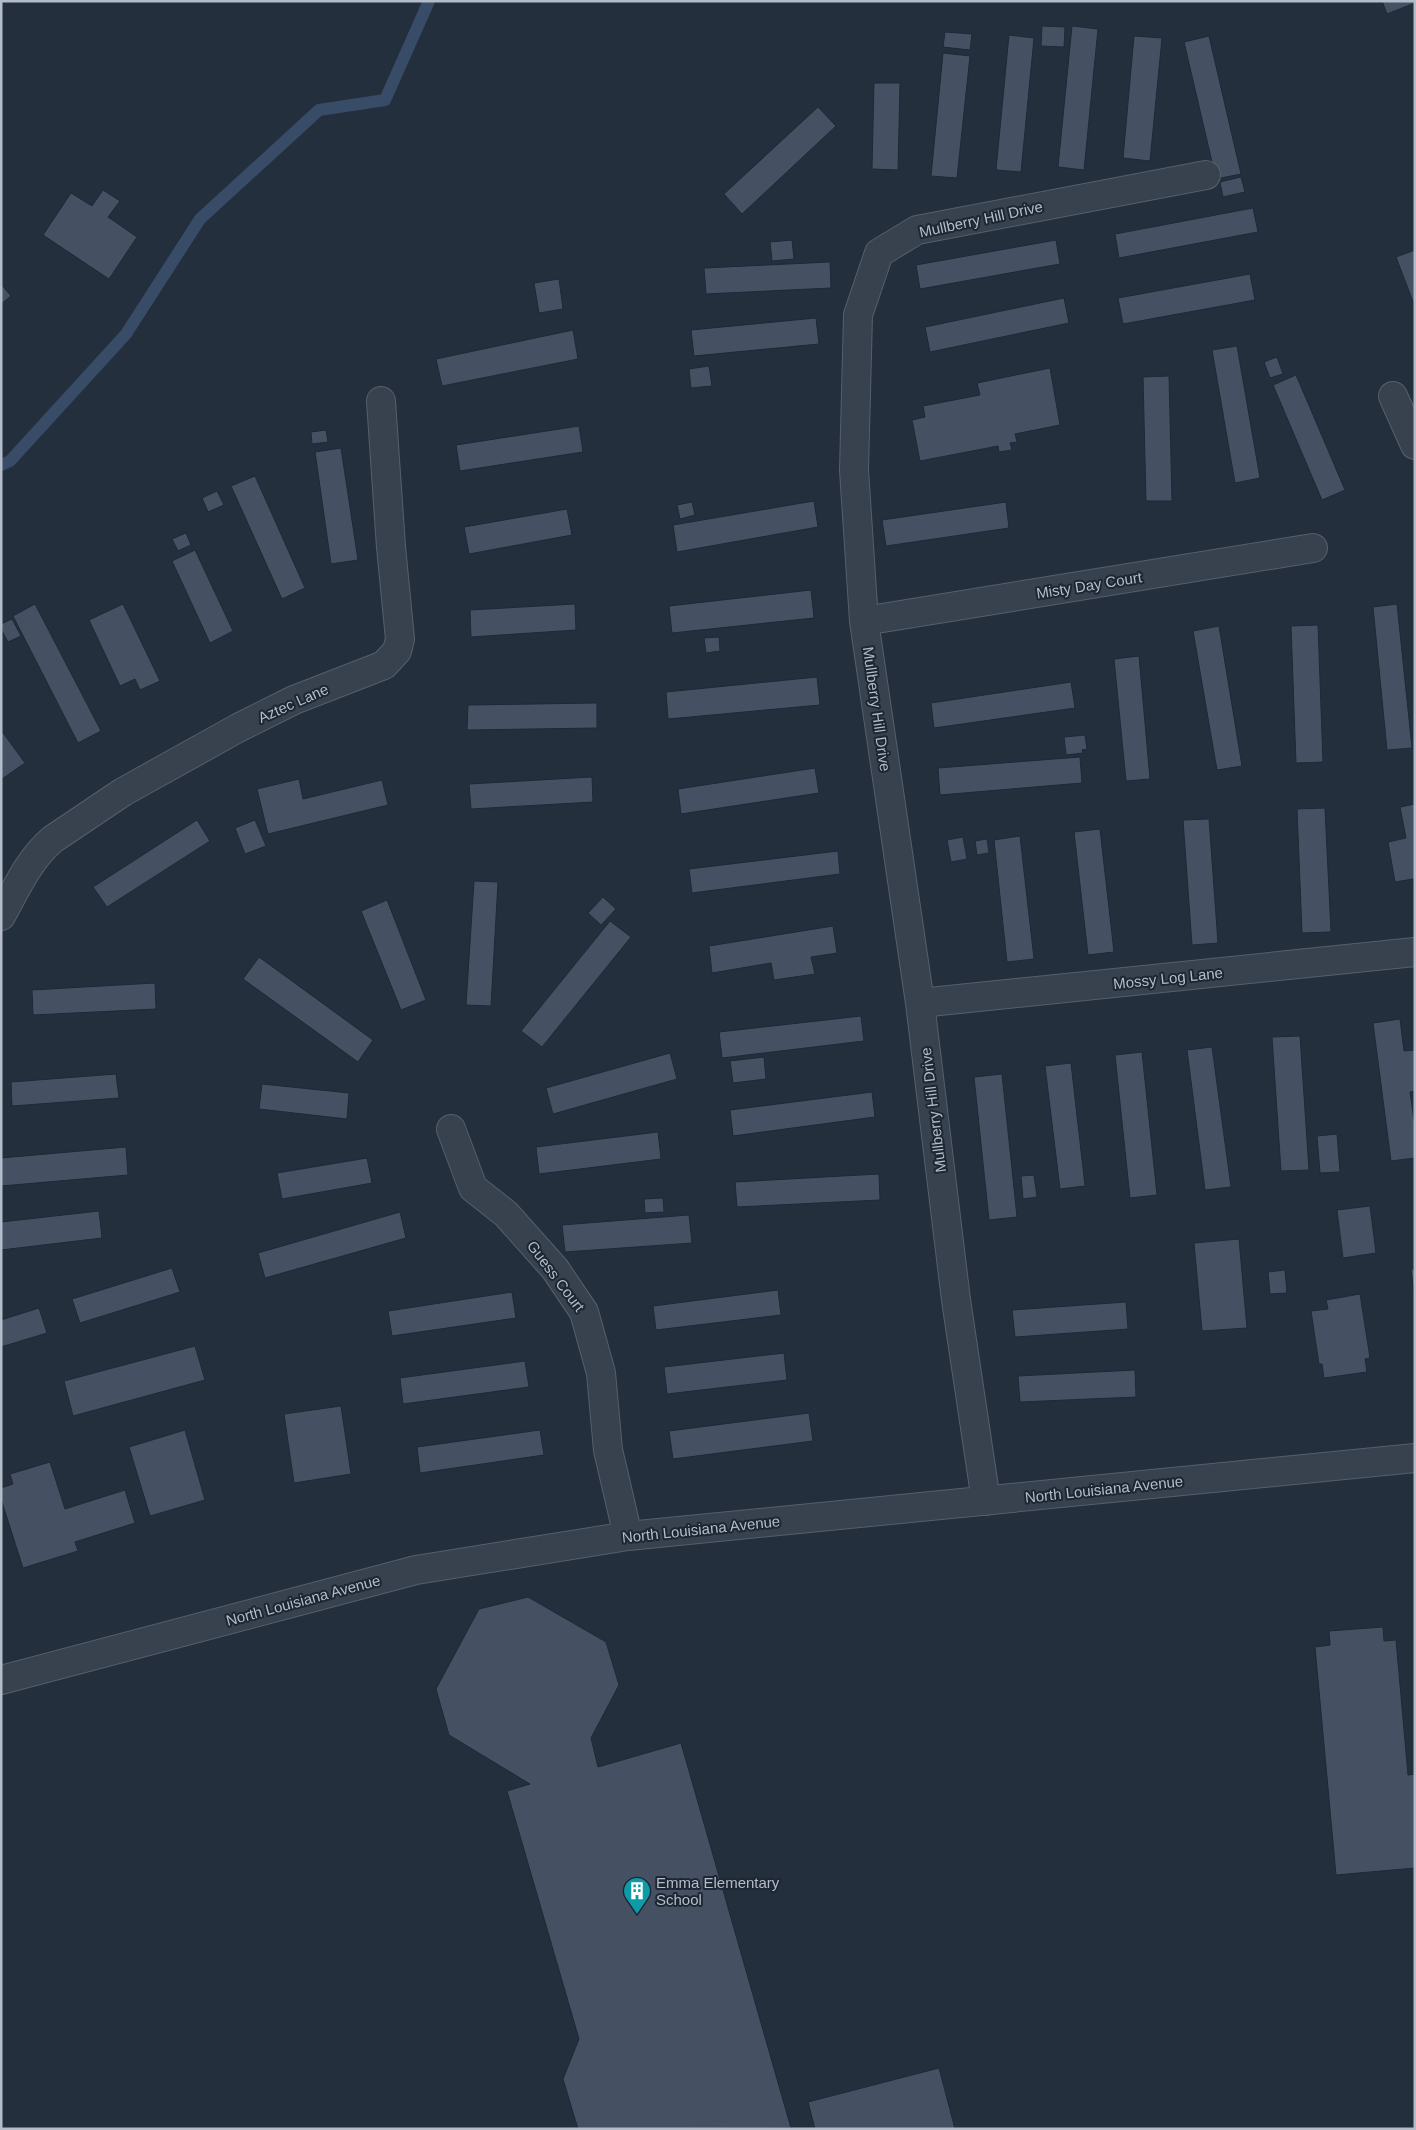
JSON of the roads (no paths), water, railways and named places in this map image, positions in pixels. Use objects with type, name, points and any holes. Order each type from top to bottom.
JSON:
[{"type":"street","name":"Mullberry Hill Drive","points":[[986,1501],[956,1300],[920,1003],[864,621],[854,470],[858,315],[879,252],[917,230],[1206,175]]},
{"type":"street","points":[[1393,396],[1415,446]]},
{"type":"street","name":"Aztec Lane","points":[[1,916],[42,848],[123,792],[190,754],[294,700],[384,665],[397,651],[400,639],[390,547],[381,401]]},
{"type":"street","name":"Misty Day Court","points":[[864,621],[1313,548]]},
{"type":"street","name":"Mossy Log Lane","points":[[920,1003],[1415,952]]},
{"type":"street","name":"Guess Court","points":[[452,1129],[473,1188],[506,1214],[555,1269],[584,1312],[601,1373],[608,1450],[628,1536]]},
{"type":"street","name":"North Louisiana Avenue","points":[[1,1680],[416,1570],[628,1536],[1415,1458]]},
{"type":"waterway","points":[[1,465],[10,461],[126,334],[200,219],[319,110],[385,100],[429,1]]},
{"type":"place","name":"Emma Elementary School","points":[[637,1915]]}]
